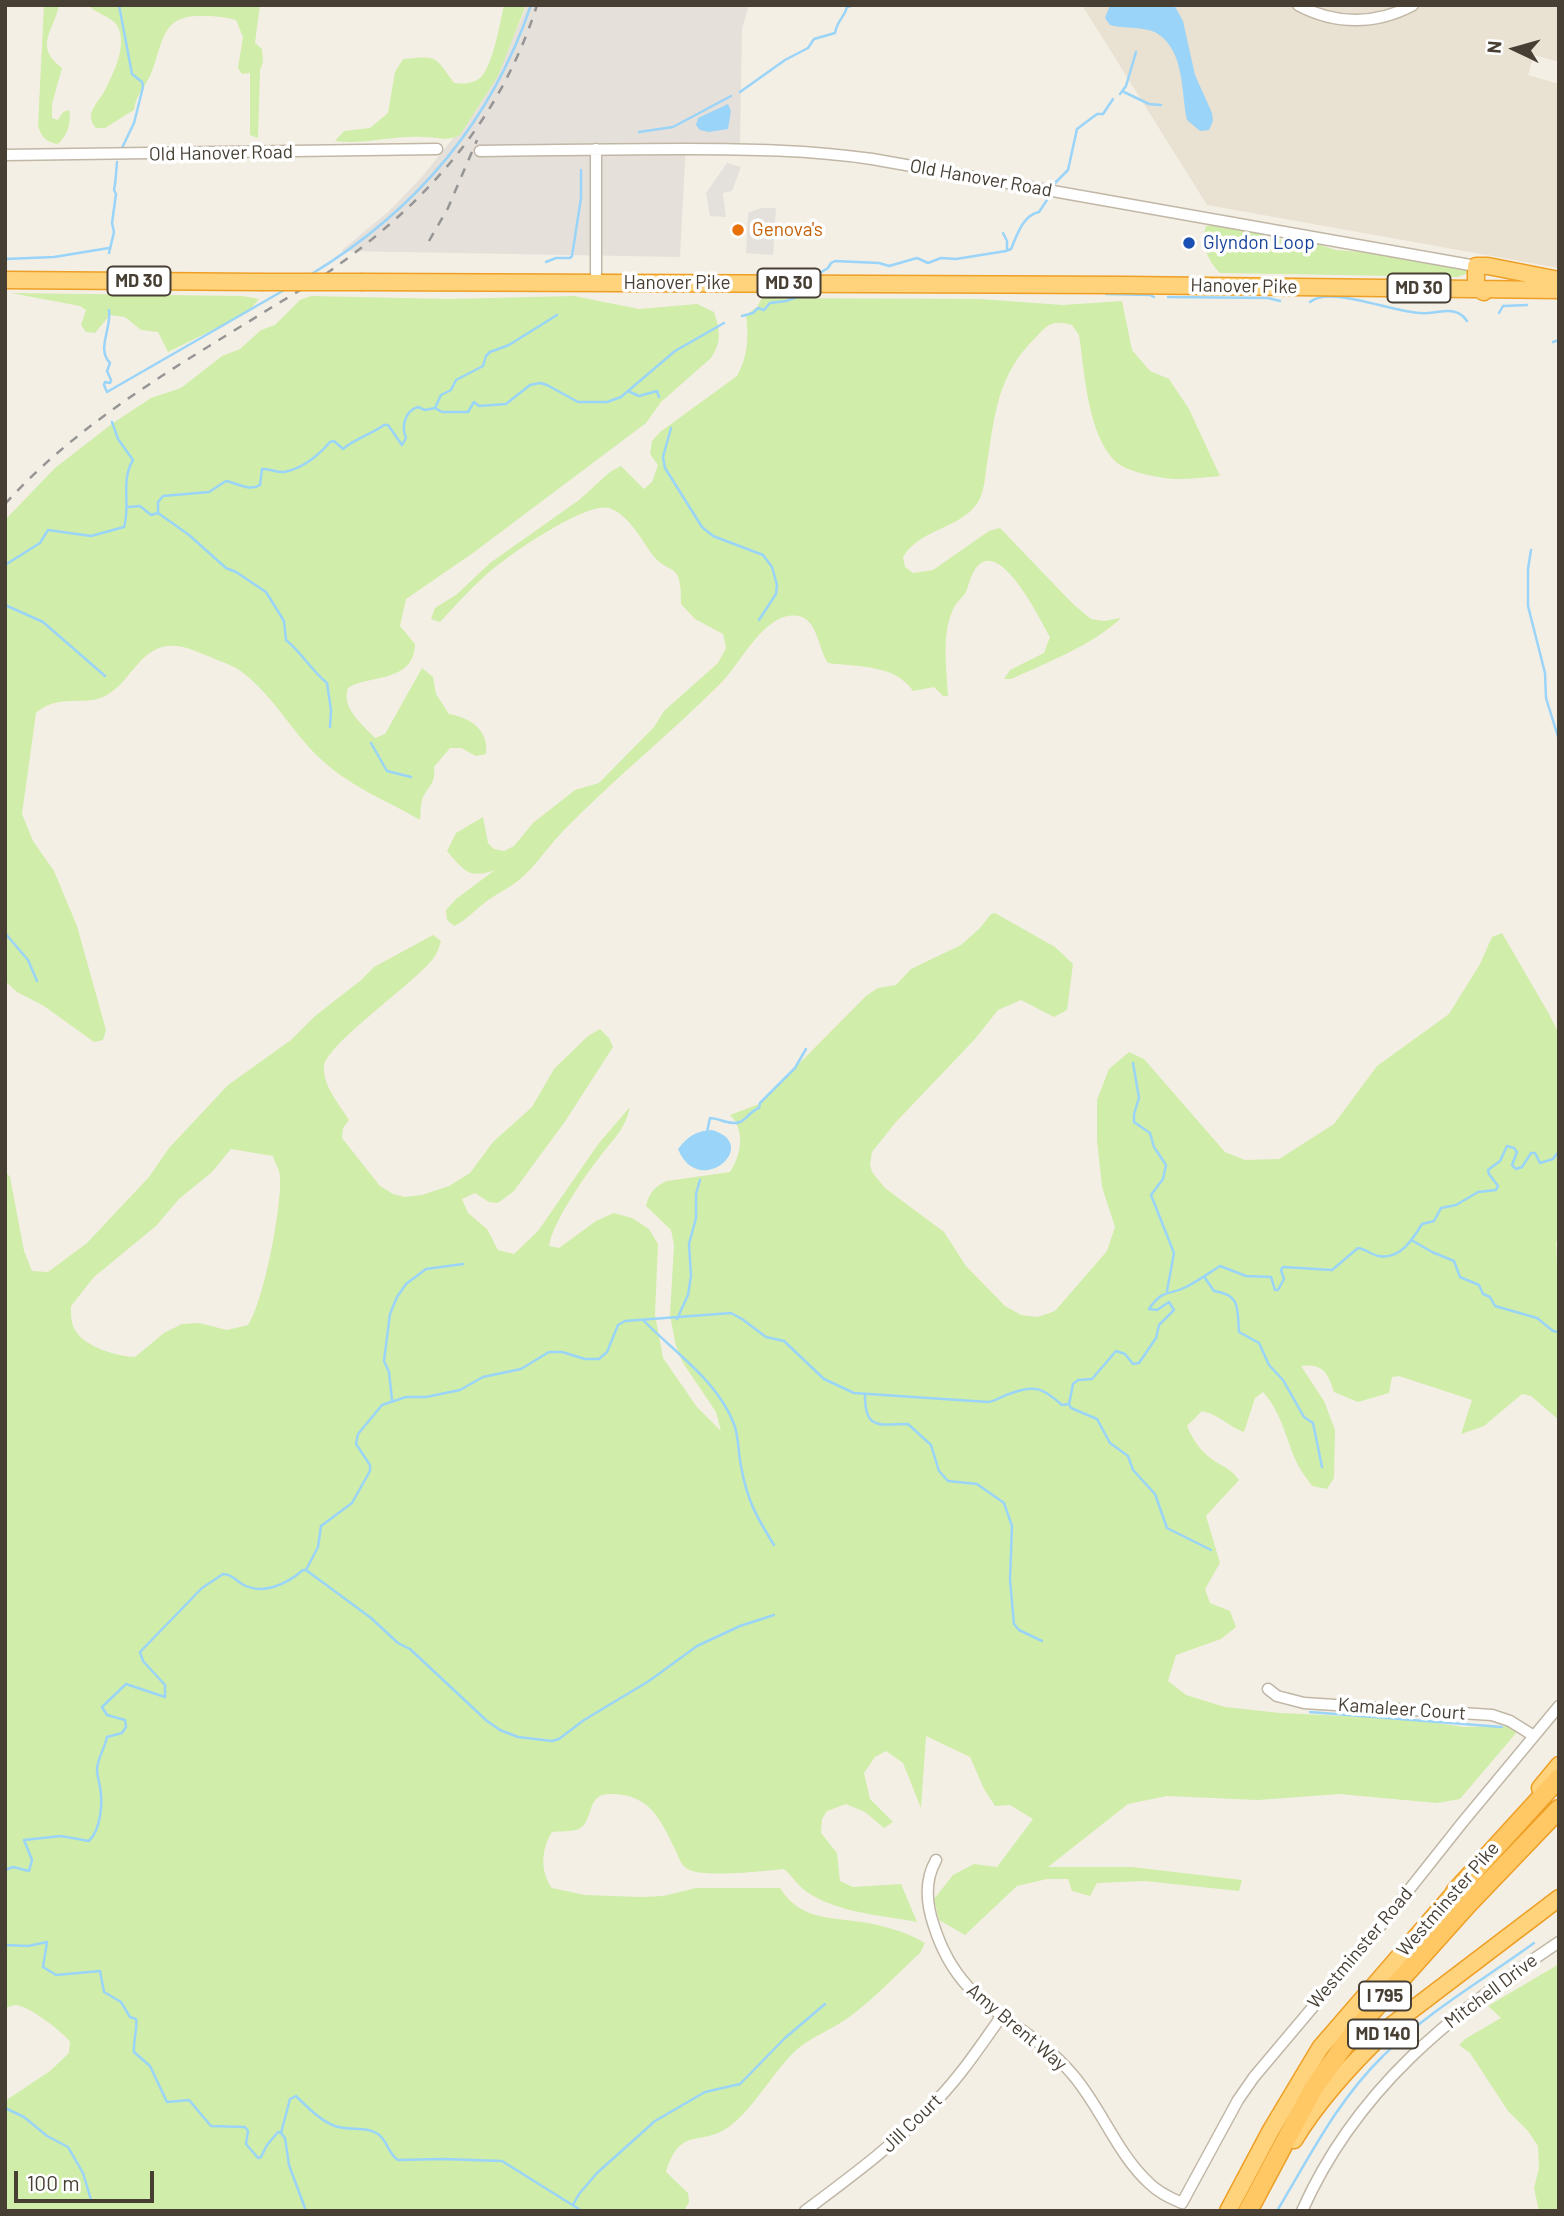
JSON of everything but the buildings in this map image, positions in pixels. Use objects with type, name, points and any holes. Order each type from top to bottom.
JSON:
[{"type":"highway","points":[[1559,280],[1488,266],[1476,267],[1476,288],[1492,295],[1537,298],[1559,304]]},
{"type":"highway","name":"Hanover Pike","points":[[5,280],[1559,290]]},
{"type":"highway","name":"Westminster Pike","points":[[1227,2211],[1284,2106],[1320,2048],[1455,1892],[1559,1765]]},
{"type":"highway","points":[[1455,1892],[1559,1778]]},
{"type":"highway","name":"I 795","points":[[1249,2211],[1313,2090],[1356,2029],[1468,1904],[1559,1809]]},
{"type":"highway","name":"MD 140","points":[[1249,2211],[1305,2123],[1366,2049],[1417,2004],[1559,1898]]},
{"type":"street","points":[[1298,5],[1325,17],[1357,21],[1386,16],[1413,5]]},
{"type":"street","name":"Old Hanover Road","points":[[5,155],[437,149]]},
{"type":"street","points":[[596,149],[596,282]]},
{"type":"street","name":"Old Hanover Road","points":[[480,151],[766,149],[843,155],[1476,267]]},
{"type":"street","name":"Kamaleer Court","points":[[1268,1689],[1278,1696],[1304,1703],[1492,1715],[1510,1721],[1534,1736]]},
{"type":"street","name":"Westminster Road","points":[[1182,2203],[1238,2100],[1254,2077],[1559,1706]]},
{"type":"street","name":"Amy Brent Way","points":[[936,1860],[930,1872],[927,1896],[937,1936],[957,1975],[982,2003],[1045,2047],[1060,2061],[1086,2092],[1140,2174],[1161,2193],[1182,2203]]},
{"type":"street","name":"Mitchell Drive","points":[[1302,2211],[1326,2164],[1385,2082],[1435,2034],[1494,1987],[1559,1942]]},
{"type":"street","name":"Jill Court","points":[[805,2211],[859,2171],[911,2126],[960,2074],[1001,2017]]},
{"type":"shaded area","points":[[527,5],[749,5],[742,29],[740,144],[686,143],[680,257],[341,251],[389,211],[420,179],[477,109],[503,62]]},
{"type":"shaded area","points":[[1082,5],[1559,5],[1559,62],[1534,55],[1528,75],[1559,84],[1559,268],[1207,205]]},
{"type":"shaded area","points":[[727,163],[741,167],[732,191],[723,193],[726,217],[710,216],[706,193]]},
{"type":"shaded area","points":[[761,208],[776,208],[773,255],[746,253],[748,213]]},
{"type":"green space","points":[[44,5],[59,5],[47,45],[53,60],[62,68],[52,104],[52,118],[58,120],[63,112],[69,110],[70,119],[64,137],[58,144],[45,139],[38,126]]},
{"type":"green space","points":[[88,5],[260,5],[255,43],[262,49],[263,62],[260,70],[258,138],[250,135],[250,73],[242,74],[238,68],[243,37],[236,20],[213,16],[190,16],[172,24],[163,39],[134,110],[105,128],[96,128],[92,123],[92,113],[112,75],[121,42],[116,24]]},
{"type":"green space","points":[[504,5],[526,5],[498,76],[460,135],[447,139],[412,137],[357,142],[335,141],[344,131],[370,128],[388,113],[395,72],[403,59],[434,59],[454,83],[467,83],[480,78],[492,55]]},
{"type":"green space","points":[[1206,226],[1233,227],[1260,234],[1274,241],[1279,239],[1306,246],[1317,244],[1336,250],[1373,253],[1466,270],[1468,273],[1458,277],[1220,273],[1206,251]]},
{"type":"green space","points":[[11,293],[242,296],[259,299],[247,313],[168,352],[158,332],[141,330],[125,317],[110,315],[95,333],[86,332],[81,325],[86,310],[80,306]]},
{"type":"green space","points":[[311,296],[449,299],[574,296],[639,309],[697,304],[714,312],[719,330],[718,341],[711,358],[661,402],[646,423],[473,553],[406,599],[400,626],[415,644],[413,657],[399,671],[348,688],[347,702],[350,709],[375,738],[385,734],[422,668],[433,677],[436,694],[449,714],[464,718],[481,731],[486,754],[476,756],[461,748],[450,748],[434,767],[433,779],[422,801],[420,820],[359,787],[324,762],[254,682],[242,672],[188,648],[167,646],[157,649],[142,660],[115,689],[99,699],[54,703],[36,713],[22,814],[33,841],[54,871],[77,926],[106,1030],[103,1040],[94,1042],[44,1006],[17,992],[5,981],[5,520],[55,468],[113,423],[151,398],[181,388],[222,356],[240,349],[261,330],[275,325],[300,300]]},
{"type":"green space","points":[[762,298],[980,299],[1063,305],[1122,301],[1132,350],[1150,371],[1169,379],[1189,409],[1220,476],[1163,478],[1136,472],[1116,462],[1106,450],[1093,420],[1079,335],[1072,325],[1055,323],[1048,326],[1022,352],[1005,381],[996,412],[979,501],[968,513],[919,540],[910,548],[903,557],[905,567],[913,573],[933,570],[989,531],[1000,528],[1073,604],[1091,619],[1104,621],[1121,618],[1097,637],[1069,653],[1011,679],[1004,679],[1010,670],[1044,653],[1050,637],[1031,602],[1011,575],[990,561],[981,563],[973,572],[966,592],[956,604],[948,625],[948,696],[943,696],[934,687],[913,691],[905,682],[886,671],[828,663],[811,624],[798,616],[778,620],[760,634],[721,683],[584,810],[525,874],[454,926],[447,920],[446,910],[456,899],[495,870],[479,874],[463,869],[447,851],[456,833],[483,817],[488,843],[494,849],[504,851],[514,846],[533,823],[575,790],[599,783],[654,727],[664,711],[718,663],[726,648],[723,634],[695,619],[681,604],[681,589],[676,573],[656,559],[627,520],[609,508],[582,513],[526,545],[485,576],[440,622],[431,619],[435,608],[456,595],[490,563],[579,500],[610,472],[621,466],[644,489],[652,482],[658,465],[650,454],[652,441],[660,432],[737,376],[747,346],[746,315],[757,307]]},
{"type":"green space","points":[[995,913],[1055,947],[1073,964],[1067,1010],[1054,1017],[1021,1000],[998,1010],[975,1039],[896,1122],[872,1152],[870,1165],[872,1172],[885,1188],[944,1232],[966,1266],[1005,1306],[1021,1315],[1038,1317],[1055,1311],[1107,1251],[1115,1227],[1102,1187],[1097,1140],[1097,1100],[1109,1069],[1129,1052],[1144,1059],[1225,1152],[1245,1160],[1279,1159],[1334,1124],[1377,1066],[1449,1014],[1480,964],[1492,937],[1502,933],[1559,1034],[1559,1239],[1556,1242],[1559,1264],[1559,1420],[1531,1396],[1522,1394],[1484,1426],[1461,1434],[1472,1400],[1399,1376],[1392,1377],[1389,1393],[1358,1402],[1334,1392],[1327,1375],[1320,1368],[1301,1366],[1324,1401],[1335,1430],[1334,1478],[1327,1489],[1312,1486],[1302,1472],[1275,1409],[1263,1392],[1255,1398],[1244,1432],[1202,1411],[1187,1426],[1192,1437],[1206,1454],[1231,1471],[1239,1480],[1206,1516],[1220,1563],[1205,1589],[1210,1603],[1230,1611],[1236,1627],[1221,1639],[1176,1655],[1168,1681],[1186,1695],[1225,1707],[1280,1713],[1412,1719],[1464,1727],[1522,1726],[1460,1799],[1437,1803],[1339,1794],[1258,1800],[1167,1796],[1128,1804],[1048,1867],[1132,1867],[1242,1880],[1239,1891],[1145,1881],[1097,1883],[1090,1896],[1072,1891],[1068,1879],[1047,1879],[1017,1886],[965,1935],[939,1920],[934,1899],[953,1875],[974,1864],[997,1867],[1033,1819],[1010,1805],[995,1806],[970,1757],[926,1736],[921,1808],[903,1763],[886,1751],[875,1757],[864,1773],[870,1799],[893,1822],[884,1828],[865,1812],[846,1804],[827,1811],[822,1819],[821,1833],[837,1853],[840,1881],[853,1887],[901,1884],[917,1922],[832,1905],[804,1890],[784,1869],[695,1872],[680,1862],[659,1819],[644,1803],[622,1795],[601,1795],[593,1803],[584,1825],[576,1830],[552,1832],[548,1839],[543,1860],[545,1875],[552,1888],[585,1895],[641,1897],[663,1896],[696,1888],[780,1888],[788,1899],[808,1912],[883,1926],[925,1943],[920,1953],[848,2018],[793,2053],[746,2111],[730,2126],[710,2136],[685,2142],[678,2148],[666,2172],[688,2193],[689,2202],[684,2211],[5,2211],[5,2101],[50,2071],[69,2053],[70,2042],[53,2026],[22,2006],[5,2008],[5,1171],[10,1177],[24,1251],[32,1271],[48,1272],[87,1243],[149,1177],[169,1148],[228,1085],[291,1040],[315,1016],[374,967],[433,935],[441,941],[434,958],[354,1029],[329,1056],[324,1066],[329,1087],[349,1120],[343,1128],[342,1138],[380,1186],[393,1194],[405,1197],[422,1195],[449,1186],[470,1173],[493,1142],[532,1107],[554,1069],[588,1036],[600,1029],[613,1047],[566,1120],[514,1191],[498,1203],[489,1202],[475,1193],[462,1199],[468,1213],[487,1229],[498,1250],[514,1254],[538,1231],[599,1143],[630,1107],[619,1132],[587,1174],[563,1212],[549,1246],[559,1248],[596,1221],[614,1213],[632,1218],[649,1229],[658,1244],[655,1315],[663,1358],[697,1407],[721,1431],[716,1412],[683,1363],[676,1346],[670,1315],[674,1245],[671,1230],[646,1206],[649,1197],[653,1190],[667,1181],[730,1172],[739,1151],[740,1136],[730,1115],[759,1104],[866,996],[878,988],[896,985],[911,969],[961,945]],"holes":[[[231,1149],[273,1156],[280,1177],[275,1230],[266,1275],[248,1325],[227,1330],[199,1323],[182,1324],[164,1333],[135,1357],[108,1352],[82,1338],[72,1323],[71,1306],[94,1277],[156,1226],[179,1199],[212,1172]]]},
{"type":"green space","points":[[1559,1964],[1559,2211],[1539,2211],[1534,2188],[1539,2168],[1538,2146],[1528,2131],[1508,2111],[1470,2053],[1459,2045],[1501,2018],[1488,2006]]},
{"type":"water","points":[[1110,5],[1174,5],[1183,21],[1195,75],[1212,113],[1213,121],[1209,130],[1200,131],[1187,120],[1180,73],[1167,42],[1158,34],[1147,30],[1110,25],[1105,18]]},
{"type":"water","points":[[728,104],[731,111],[728,129],[709,132],[700,130],[696,125],[698,118]]},
{"type":"water","points":[[712,1130],[726,1137],[731,1146],[729,1156],[722,1164],[699,1170],[687,1163],[678,1149],[693,1135]]},
{"type":"waterway","points":[[119,5],[132,74],[142,82],[143,87],[134,123],[122,148]]},
{"type":"waterway","points":[[310,275],[384,222],[416,193],[445,160],[494,88],[531,5]]},
{"type":"waterway","points":[[740,92],[785,60],[808,48],[814,39],[835,33],[847,7],[855,5]]},
{"type":"waterway","points":[[1120,94],[1126,86],[1136,52]]},
{"type":"waterway","points":[[1124,92],[1149,104],[1161,105]]},
{"type":"waterway","points":[[639,132],[673,127],[731,96]]},
{"type":"waterway","points":[[1054,184],[1068,170],[1077,129],[1097,114],[1103,114],[1113,99]]},
{"type":"waterway","points":[[109,253],[114,232],[112,223],[117,162]]},
{"type":"waterway","points":[[546,262],[572,256],[581,198],[581,170]]},
{"type":"waterway","points":[[818,274],[835,261],[889,266],[917,258],[928,263],[941,258],[956,259],[1006,251],[1011,249],[1025,221],[1039,212],[1047,200]]},
{"type":"waterway","points":[[1003,233],[1007,249]]},
{"type":"waterway","points":[[5,259],[54,257],[109,248]]},
{"type":"waterway","points":[[107,392],[286,289]]},
{"type":"waterway","points":[[1106,294],[1154,297]]},
{"type":"waterway","points":[[742,316],[753,313],[758,308],[764,310],[770,303],[803,295]]},
{"type":"waterway","points":[[1168,297],[1268,298],[1280,301]]},
{"type":"waterway","points":[[1310,302],[1320,297],[1349,298],[1415,313],[1449,311],[1459,313],[1467,321]]},
{"type":"waterway","points":[[1499,313],[1503,306],[1527,305]]},
{"type":"waterway","points":[[107,392],[104,385],[111,380],[107,371],[110,363],[104,345],[109,310]]},
{"type":"waterway","points":[[435,408],[441,395],[451,390],[456,380],[483,366],[490,352],[509,345],[557,315]]},
{"type":"waterway","points":[[158,513],[158,502],[163,496],[209,492],[226,481],[256,487],[260,485],[262,469],[281,472],[297,468],[310,461],[330,442],[334,441],[343,449],[384,425],[388,425],[402,445],[406,438],[405,419],[418,407],[425,410],[435,408],[442,412],[468,412],[474,402],[479,406],[506,404],[530,385],[540,383],[578,402],[607,402],[621,397],[675,351],[724,323]]},
{"type":"waterway","points":[[1553,342],[1559,340]]},
{"type":"waterway","points":[[628,391],[639,396],[657,391],[659,397]]},
{"type":"waterway","points":[[5,565],[40,543],[48,530],[91,536],[124,527],[127,476],[133,460],[118,439],[112,422]]},
{"type":"waterway","points":[[671,428],[663,457],[665,468],[702,527],[713,536],[763,555],[772,567],[777,585],[776,594],[759,620]]},
{"type":"waterway","points":[[128,507],[140,506],[151,515],[158,513]]},
{"type":"waterway","points":[[158,513],[189,535],[226,568],[266,592],[284,621],[286,640],[327,683],[331,710],[330,727]]},
{"type":"waterway","points":[[1531,550],[1528,606],[1545,673],[1546,698],[1559,740]]},
{"type":"waterway","points":[[5,605],[43,622],[105,676]]},
{"type":"waterway","points":[[371,743],[387,771],[411,777]]},
{"type":"waterway","points":[[5,933],[28,960],[37,981]]},
{"type":"waterway","points":[[707,1132],[710,1118],[736,1123],[759,1108],[760,1103],[795,1068],[806,1049]]},
{"type":"waterway","points":[[1133,1063],[1139,1098],[1134,1122],[1150,1133],[1154,1147],[1166,1165],[1163,1179],[1151,1195],[1174,1253],[1167,1291]]},
{"type":"waterway","points":[[1069,1404],[1073,1384],[1078,1380],[1092,1379],[1116,1351],[1125,1354],[1133,1364],[1139,1363],[1156,1338],[1159,1325],[1174,1310],[1169,1302],[1157,1310],[1149,1309],[1162,1295],[1180,1290],[1220,1266],[1246,1276],[1271,1277],[1275,1290],[1278,1290],[1284,1279],[1281,1270],[1283,1267],[1332,1270],[1358,1248],[1379,1256],[1393,1255],[1405,1247],[1422,1224],[1434,1221],[1441,1208],[1456,1205],[1478,1192],[1496,1190],[1498,1186],[1488,1170],[1500,1161],[1507,1146],[1517,1152],[1512,1165],[1516,1169],[1522,1167],[1531,1153],[1535,1153],[1540,1163],[1553,1159],[1559,1151]]},
{"type":"waterway","points":[[677,1319],[688,1295],[691,1276],[689,1244],[696,1218],[696,1194],[700,1180]]},
{"type":"waterway","points":[[1413,1241],[1454,1261],[1460,1277],[1479,1285],[1483,1294],[1490,1297],[1495,1306],[1537,1318],[1553,1331],[1559,1332]]},
{"type":"waterway","points":[[392,1400],[389,1372],[384,1361],[390,1314],[397,1297],[406,1284],[426,1269],[463,1264]]},
{"type":"waterway","points":[[1205,1278],[1214,1291],[1233,1299],[1239,1332],[1259,1343],[1269,1365],[1283,1380],[1304,1417],[1313,1423],[1322,1467]]},
{"type":"waterway","points":[[5,1870],[13,1867],[29,1871],[32,1860],[24,1840],[61,1836],[89,1841],[96,1830],[100,1815],[98,1762],[107,1737],[122,1733],[126,1727],[125,1720],[107,1715],[102,1707],[126,1684],[165,1697],[165,1685],[143,1661],[140,1652],[202,1588],[226,1574],[242,1584],[266,1589],[282,1584],[306,1570],[318,1547],[321,1526],[352,1503],[370,1471],[370,1465],[356,1444],[358,1434],[382,1405],[406,1397],[426,1397],[460,1390],[483,1377],[521,1369],[549,1352],[599,1359],[607,1352],[618,1325],[625,1321],[731,1313],[766,1337],[784,1341],[824,1379],[854,1393],[988,1402],[1018,1391],[1038,1389],[1062,1405],[1069,1404]]},
{"type":"waterway","points":[[643,1320],[706,1380],[726,1408],[736,1429],[743,1478],[749,1498],[774,1545]]},
{"type":"waterway","points":[[865,1396],[871,1420],[882,1424],[908,1424],[931,1445],[939,1471],[948,1481],[977,1484],[1004,1503],[1012,1526],[1010,1580],[1014,1624],[1019,1630],[1042,1641]]},
{"type":"waterway","points":[[1069,1404],[1071,1408],[1097,1419],[1110,1443],[1128,1456],[1133,1470],[1155,1494],[1167,1528],[1211,1550]]},
{"type":"waterway","points":[[306,1570],[371,1618],[398,1643],[410,1649],[487,1721],[518,1737],[552,1741],[649,1681],[697,1646],[740,1626],[774,1615]]},
{"type":"waterway","points":[[1310,1712],[1502,1727]]},
{"type":"waterway","points":[[5,1945],[28,1946],[47,1942],[43,1967],[56,1975],[100,1971],[104,1992],[121,2002],[130,2017],[136,2019],[134,2052],[150,2066],[167,2102],[189,2100],[211,2126],[245,2127],[248,2131],[246,2144],[258,2158],[278,2132],[281,2133],[290,2099],[296,2096],[330,2124],[378,2134],[398,2160],[502,2161],[582,2211]]},
{"type":"waterway","points":[[1277,2211],[1338,2110],[1383,2056],[1436,2011],[1534,1943]]},
{"type":"waterway","points":[[573,2205],[597,2173],[655,2121],[705,2092],[740,2084],[785,2038],[825,2004]]},
{"type":"waterway","points":[[5,2108],[24,2117],[47,2136],[68,2147],[83,2173],[91,2200]]},
{"type":"waterway","points":[[281,2133],[285,2138],[289,2165],[306,2211]]},
{"type":"railway","points":[[5,504],[34,474],[97,421],[164,374],[324,275],[406,210],[434,181],[484,117],[505,82],[537,5]]},
{"type":"railway","points":[[429,241],[448,208],[477,140]]},
{"type":"place","name":"Genova's","points":[[738,230]]},
{"type":"place","name":"Glyndon Loop","points":[[1189,243]]}]
